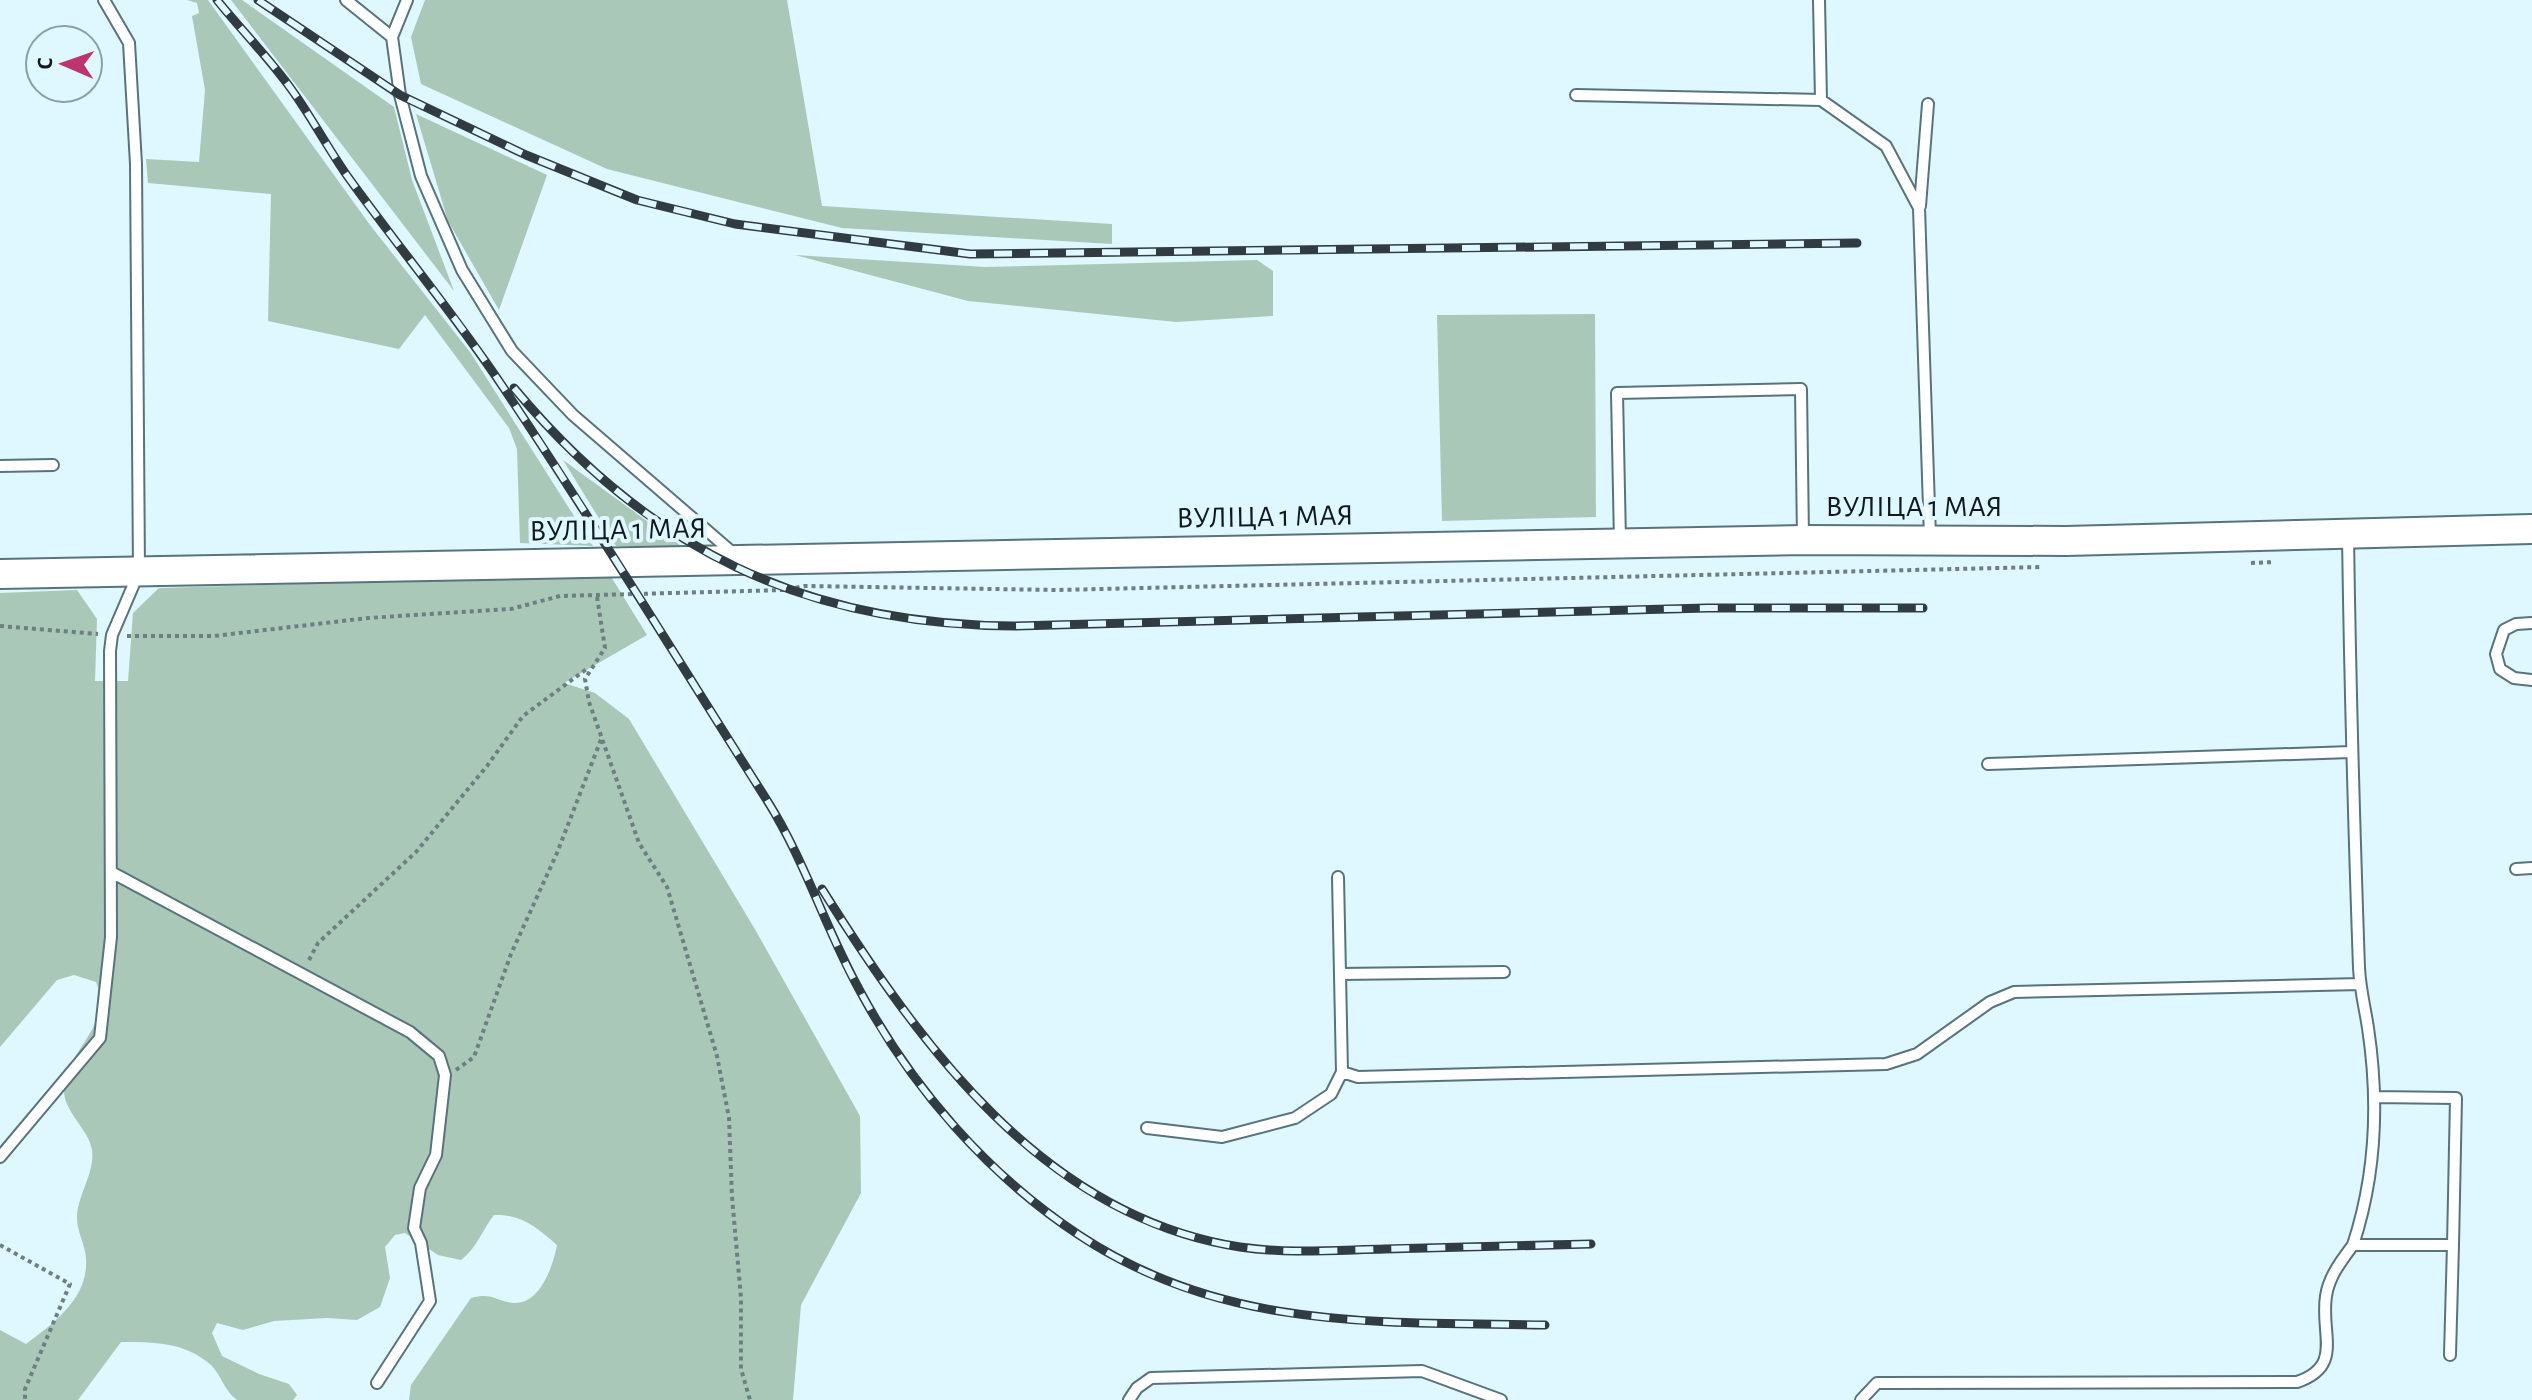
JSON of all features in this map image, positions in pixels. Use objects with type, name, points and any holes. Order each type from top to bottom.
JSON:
[{"type":"street","name":"ВУЛІЦА 1 МАЯ","points":[[0,574],[1803,540],[1930,543],[2532,529]]},
{"type":"lane","points":[[0,1157],[100,1038],[111,937],[112,635],[139,572],[136,164],[129,43],[104,0]]},
{"type":"lane","points":[[346,0],[392,37]]},
{"type":"lane","points":[[407,0],[392,37],[400,95],[421,176],[462,270],[512,351],[573,415],[744,562]]},
{"type":"lane","points":[[1819,0],[1821,100]]},
{"type":"lane","points":[[1576,95],[1821,100],[1886,146],[1919,208]]},
{"type":"lane","points":[[1928,104],[1919,208],[1930,543]]},
{"type":"lane","points":[[1620,544],[1617,393],[1801,389],[1803,540]]},
{"type":"lane","points":[[0,466],[53,465]]},
{"type":"lane","points":[[1861,1400],[1877,1383],[2297,1382],[2316,1376],[2326,1363],[2326,1295],[2335,1271],[2353,1245],[2372,1175],[2374,1097],[2369,1029],[2360,984],[2351,752],[2348,534]]},
{"type":"lane","points":[[2532,623],[2516,624],[2504,630],[2496,654],[2500,669],[2514,678],[2532,680]]},
{"type":"lane","points":[[1988,764],[2351,752]]},
{"type":"lane","points":[[2516,869],[2532,868]]},
{"type":"lane","points":[[111,872],[410,1032],[439,1056],[445,1075],[436,1155],[420,1188],[414,1228],[421,1243],[430,1301],[377,1383]]},
{"type":"lane","points":[[1147,1128],[1222,1137],[1295,1118],[1331,1094],[1342,1072],[1338,877]]},
{"type":"lane","points":[[1340,974],[1504,972]]},
{"type":"lane","points":[[1342,1072],[1358,1077],[1886,1064],[1917,1054],[1990,1002],[2014,992],[2360,984]]},
{"type":"lane","points":[[2374,1097],[2456,1098],[2450,1355]]},
{"type":"lane","points":[[2353,1245],[2453,1245]]},
{"type":"lane","points":[[1129,1400],[1137,1388],[1151,1378],[1422,1371],[1501,1400]]},
{"type":"path","points":[[2239,563],[2286,561]]},
{"type":"path","points":[[0,626],[112,635],[214,636],[368,618],[511,609],[560,596],[784,590],[805,586],[1057,590],[2057,567]]},
{"type":"path","points":[[302,974],[318,943],[416,852],[487,766],[523,716],[590,667],[605,648],[597,597]]},
{"type":"path","points":[[590,667],[585,679],[589,702],[639,843],[667,887],[717,1056],[729,1118],[741,1298],[741,1369],[750,1400]]},
{"type":"path","points":[[445,1075],[474,1057],[511,954],[557,853],[603,735]]},
{"type":"path","points":[[0,1245],[70,1284],[25,1389],[25,1400]]},
{"type":"green space","points":[[187,0],[208,0],[370,225],[470,352],[593,546],[520,543],[517,449],[509,428],[425,315],[399,349],[268,321],[271,194],[148,183],[146,159],[199,162],[205,90],[192,16],[199,13],[197,3]]},
{"type":"green space","points":[[231,0],[242,0],[394,107],[412,180],[454,291]]},
{"type":"green space","points":[[425,0],[787,0],[822,206],[1112,224],[1112,244],[842,228],[607,169],[421,84],[411,37]]},
{"type":"green space","points":[[416,114],[547,175],[499,310],[448,221]]},
{"type":"green space","points":[[795,255],[985,267],[1257,260],[1273,271],[1273,316],[1176,322],[968,301]]},
{"type":"green space","points":[[1595,314],[1596,517],[1442,521],[1437,315]]},
{"type":"green space","points":[[563,460],[684,548],[616,546]]},
{"type":"green space","points":[[610,575],[647,635],[564,683],[595,693],[629,719],[756,931],[860,1116],[861,1193],[801,1305],[793,1400],[409,1400],[411,1385],[471,1298],[485,1296],[523,1302],[532,1297],[549,1272],[557,1245],[521,1220],[494,1215],[461,1260],[438,1255],[405,1233],[395,1235],[385,1247],[390,1278],[380,1307],[357,1320],[274,1321],[243,1330],[217,1323],[212,1333],[222,1356],[289,1384],[297,1395],[293,1400],[237,1400],[211,1365],[191,1352],[157,1343],[121,1342],[78,1400],[0,1400],[0,1330],[26,1344],[68,1308],[82,1285],[86,1258],[77,1216],[91,1167],[92,1150],[68,1105],[64,1089],[73,1061],[95,1024],[100,997],[96,982],[74,975],[57,980],[0,1047],[0,593],[77,590],[97,619],[95,681],[128,681],[133,613],[159,588]]},
{"type":"railway","points":[[217,0],[285,81],[348,177],[466,334],[537,438],[768,802],[848,968],[881,1027],[928,1095],[983,1157],[1079,1235],[1134,1266],[1190,1289],[1246,1305],[1363,1321],[1545,1325]]},
{"type":"railway","points":[[258,0],[400,95],[526,155],[637,200],[735,224],[970,254],[1857,243]]},
{"type":"railway","points":[[514,388],[565,444],[619,493],[676,534],[736,567],[799,593],[867,611],[938,622],[1014,626],[1707,608],[1923,608]]},
{"type":"railway","points":[[822,889],[901,1007],[946,1063],[994,1115],[1047,1162],[1106,1200],[1170,1229],[1258,1249],[1312,1251],[1591,1244]]}]
